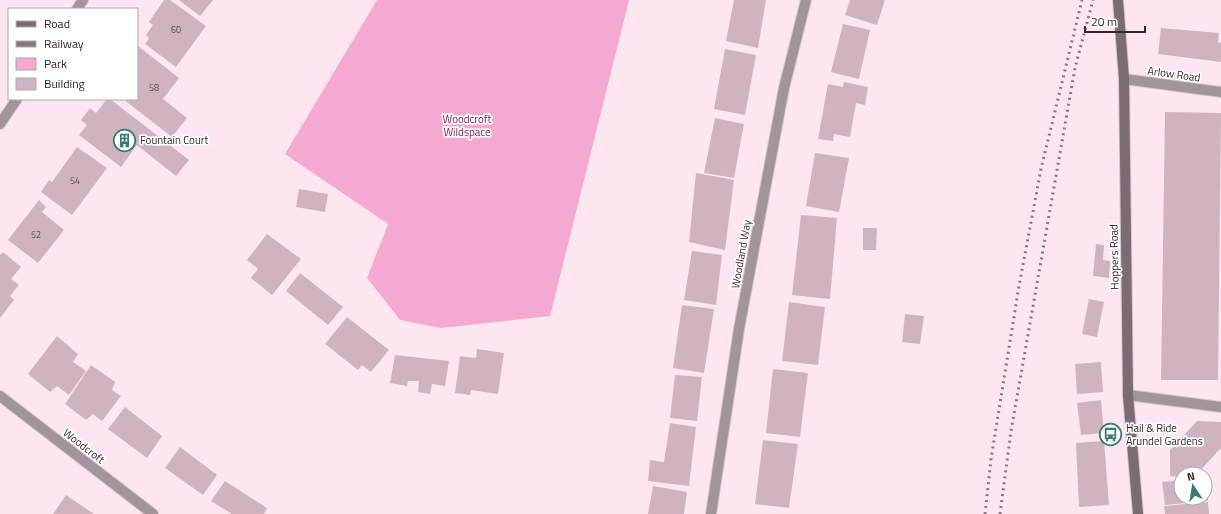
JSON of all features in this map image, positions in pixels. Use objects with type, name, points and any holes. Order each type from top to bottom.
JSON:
[{"type":"street","name":"Woodland Way","points":[[712,514],[740,329],[784,88],[806,0]]},
{"type":"street","name":"Hoppers Road","points":[[1118,0],[1124,79],[1128,394],[1138,514]]},
{"type":"street","name":"Arlow Road","points":[[1124,79],[1221,92]]},
{"type":"street","points":[[0,124],[16,100]]},
{"type":"street","points":[[1128,394],[1221,407]]},
{"type":"street","name":"Woodcroft","points":[[0,396],[153,514]]},
{"type":"green space","name":"Woodcroft Wildspace","points":[[377,0],[629,0],[550,316],[441,328],[400,320],[367,278],[388,224],[285,154]]},
{"type":"building","points":[[164,0],[170,0],[206,26],[176,67],[145,44],[149,38],[146,35],[153,25],[149,22]]},
{"type":"building","points":[[179,0],[213,0],[200,16]]},
{"type":"building","points":[[734,0],[766,0],[758,48],[726,41]]},
{"type":"building","points":[[850,0],[885,0],[877,25],[845,15]]},
{"type":"building","points":[[843,24],[870,30],[859,79],[831,72]]},
{"type":"building","points":[[1161,28],[1219,33],[1218,42],[1221,43],[1221,62],[1158,54]]},
{"type":"building","points":[[138,46],[179,78],[163,99],[187,118],[172,137],[124,100],[138,100]]},
{"type":"building","points":[[725,49],[756,55],[745,115],[714,109]]},
{"type":"building","points":[[844,82],[868,87],[865,105],[856,103],[850,137],[834,134],[833,141],[818,139],[828,84],[843,87]]},
{"type":"building","name":"Fountain Court","points":[[106,100],[111,100],[189,160],[176,176],[137,145],[121,167],[79,135],[87,125],[81,120],[90,108],[96,113]]},
{"type":"building","points":[[1165,112],[1221,113],[1218,380],[1161,380]]},
{"type":"building","points":[[715,118],[744,124],[734,178],[704,173]]},
{"type":"building","points":[[77,147],[107,168],[72,215],[41,192],[49,180],[52,182]]},
{"type":"building","points":[[815,153],[849,158],[839,212],[806,206]]},
{"type":"building","points":[[696,173],[734,180],[725,250],[689,242]]},
{"type":"building","points":[[299,189],[328,194],[325,212],[296,207]]},
{"type":"building","points":[[39,200],[46,207],[42,212],[64,230],[38,263],[8,240]]},
{"type":"building","points":[[801,215],[837,218],[830,299],[792,295]]},
{"type":"building","points":[[863,228],[877,228],[876,250],[863,250]]},
{"type":"building","points":[[267,234],[301,259],[272,295],[251,278],[258,269],[247,260]]},
{"type":"building","points":[[1096,244],[1104,245],[1103,260],[1110,261],[1109,278],[1093,276]]},
{"type":"building","points":[[692,251],[722,255],[716,305],[684,300]]},
{"type":"building","points":[[3,252],[21,267],[11,279],[19,285],[10,296],[14,300],[0,318],[0,255]]},
{"type":"building","points":[[300,273],[343,307],[328,325],[286,291]]},
{"type":"building","points":[[1089,299],[1104,302],[1097,337],[1082,334]]},
{"type":"building","points":[[789,302],[825,307],[818,365],[782,361]]},
{"type":"building","points":[[682,305],[714,309],[704,373],[673,368]]},
{"type":"building","points":[[905,314],[924,316],[920,344],[902,342]]},
{"type":"building","points":[[347,317],[389,350],[371,372],[362,365],[358,370],[325,344]]},
{"type":"building","points":[[57,336],[78,354],[73,362],[86,371],[69,395],[57,386],[50,392],[28,374]]},
{"type":"building","points":[[477,349],[504,353],[498,394],[471,390],[470,395],[455,393],[460,356],[476,358]]},
{"type":"building","points":[[395,355],[449,361],[445,386],[432,384],[430,394],[418,392],[419,381],[408,381],[407,386],[390,383]]},
{"type":"building","points":[[1101,362],[1103,392],[1077,394],[1075,364]]},
{"type":"building","points":[[91,365],[115,382],[112,390],[121,396],[102,421],[93,414],[86,420],[65,404]]},
{"type":"building","points":[[773,369],[808,373],[800,437],[766,433]]},
{"type":"building","points":[[675,375],[702,377],[697,421],[670,418]]},
{"type":"building","points":[[1101,400],[1104,433],[1081,435],[1077,403]]},
{"type":"building","points":[[125,407],[162,436],[147,458],[108,429]]},
{"type":"building","points":[[1197,421],[1221,422],[1221,448],[1204,466],[1173,466],[1173,476],[1170,476],[1170,450]]},
{"type":"building","points":[[670,423],[696,427],[689,486],[648,481],[650,460],[664,462]]},
{"type":"building","points":[[763,440],[798,444],[789,508],[755,504]]},
{"type":"building","points":[[1104,441],[1109,505],[1079,507],[1076,443]]},
{"type":"building","points":[[180,447],[217,475],[203,495],[165,468]]},
{"type":"building","points":[[225,481],[267,508],[264,514],[232,514],[211,501]]},
{"type":"building","points":[[1173,481],[1173,504],[1165,505],[1162,482]]},
{"type":"building","points":[[653,486],[687,492],[684,514],[648,514]]},
{"type":"building","points":[[66,495],[91,512],[94,514],[53,514]]},
{"type":"building","points":[[1164,506],[1208,506],[1209,514],[1165,514]]},
{"type":"railway","points":[[985,514],[991,459],[1019,286],[1041,169],[1082,0]]},
{"type":"railway","points":[[1000,514],[1011,431],[1075,68],[1093,0]]},
{"type":"place","name":"Fountain Court","points":[[125,140]]},
{"type":"place","name":"Hail & Ride Arundel Gardens","points":[[1110,434]]}]
